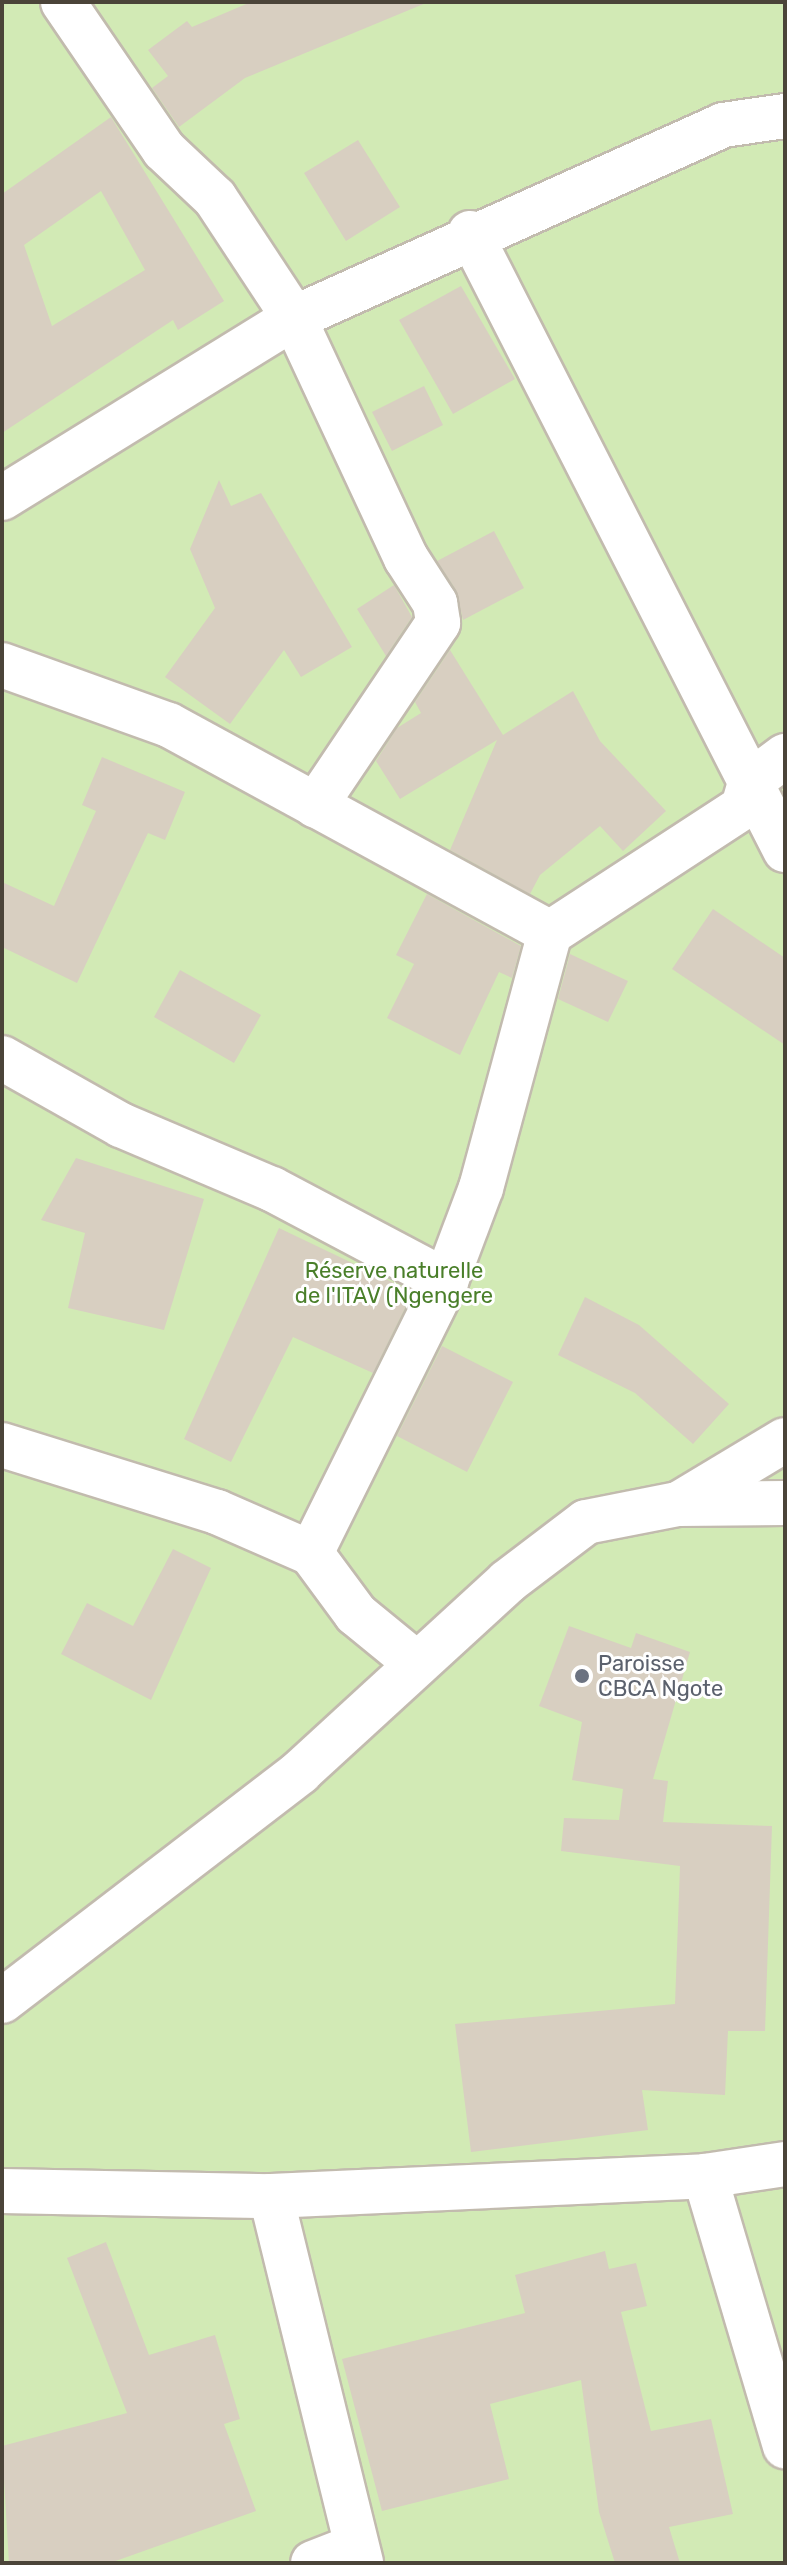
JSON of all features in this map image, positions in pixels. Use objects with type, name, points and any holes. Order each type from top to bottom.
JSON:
[{"type":"street","points":[[63,2],[164,150],[215,198],[294,318],[406,558],[435,603],[438,623],[315,806]]},
{"type":"street","points":[[2,498],[294,318],[470,233],[723,125],[785,116]]},
{"type":"street","points":[[470,233],[785,850]]},
{"type":"street","points":[[2,665],[169,725],[550,933]]},
{"type":"street","points":[[311,1553],[446,1281],[481,1188],[550,933],[743,807],[750,782],[785,756]]},
{"type":"street","points":[[2,1058],[121,1125],[272,1189],[446,1281]]},
{"type":"street","points":[[678,1504],[785,1440]]},
{"type":"street","points":[[2,1445],[217,1512],[311,1553],[356,1614],[417,1664]]},
{"type":"street","points":[[2,2001],[300,1772],[417,1664],[586,1522],[678,1504],[785,1503]]},
{"type":"street","points":[[2,2191],[271,2196],[705,2176],[785,2164]]},
{"type":"street","points":[[705,2176],[785,2446]]},
{"type":"street","points":[[271,2196],[357,2555],[313,2563]]},
{"type":"green space","name":"Réserve naturelle de l'ITAV (Ngengere","points":[[2,2],[785,2],[785,2563],[2,2563]]},
{"type":"building","points":[[251,2],[426,3],[245,78],[179,127],[152,88],[168,76],[148,50],[187,21],[192,27]]},
{"type":"building","points":[[111,117],[224,301],[178,330],[173,320],[2,433],[2,194]],"holes":[[[101,191],[145,270],[52,326],[24,245]]]},
{"type":"building","points":[[358,140],[400,207],[346,241],[304,173]]},
{"type":"building","points":[[461,286],[515,379],[453,414],[399,320]]},
{"type":"building","points":[[424,386],[443,425],[392,451],[372,412]]},
{"type":"building","points":[[219,480],[231,506],[261,493],[352,647],[301,677],[284,650],[230,724],[165,677],[215,608],[190,549]]},
{"type":"building","points":[[494,531],[524,588],[463,620],[456,590],[437,561]]},
{"type":"building","points":[[394,585],[412,617],[386,656],[357,609]]},
{"type":"building","points":[[450,650],[503,735],[573,691],[600,741],[666,811],[623,851],[600,826],[540,875],[530,894],[450,850],[497,740],[400,799],[376,761],[397,728],[421,713],[415,702]]},
{"type":"building","points":[[102,757],[185,792],[165,840],[148,833],[77,983],[2,947],[2,882],[54,906],[96,811],[82,805]]},
{"type":"building","points":[[427,894],[521,946],[512,978],[499,972],[460,1055],[387,1018],[414,964],[396,955]]},
{"type":"building","points":[[713,909],[785,958],[785,1045],[672,969]]},
{"type":"building","points":[[570,954],[628,981],[608,1022],[558,999]]},
{"type":"building","points":[[180,970],[261,1015],[234,1063],[154,1017]]},
{"type":"building","points":[[76,1158],[204,1199],[164,1330],[68,1308],[85,1233],[41,1220]]},
{"type":"building","points":[[279,1228],[413,1292],[373,1373],[293,1337],[231,1462],[184,1439]]},
{"type":"building","points":[[585,1297],[639,1325],[729,1404],[693,1444],[635,1393],[558,1355]]},
{"type":"building","points":[[442,1346],[513,1382],[467,1472],[397,1436]]},
{"type":"building","points":[[173,1549],[211,1568],[151,1700],[61,1654],[87,1603],[133,1626]]},
{"type":"building","points":[[569,1626],[631,1648],[636,1633],[690,1652],[653,1779],[668,1781],[663,1822],[772,1826],[765,2031],[728,2031],[725,2095],[642,2090],[648,2130],[471,2152],[455,2024],[675,2004],[680,1866],[561,1851],[564,1818],[619,1820],[623,1789],[572,1780],[582,1722],[539,1706]]},
{"type":"building","points":[[106,2242],[149,2355],[215,2335],[240,2419],[224,2424],[256,2511],[110,2563],[9,2563],[2,2446],[127,2413],[67,2258]]},
{"type":"building","points":[[605,2251],[609,2269],[636,2263],[647,2306],[621,2312],[651,2431],[711,2419],[733,2514],[669,2527],[680,2563],[615,2563],[599,2512],[581,2380],[490,2404],[509,2479],[382,2511],[342,2359],[525,2313],[515,2275]]},
{"type":"place","name":"Paroisse CBCA Ngote","points":[[582,1676]]}]
